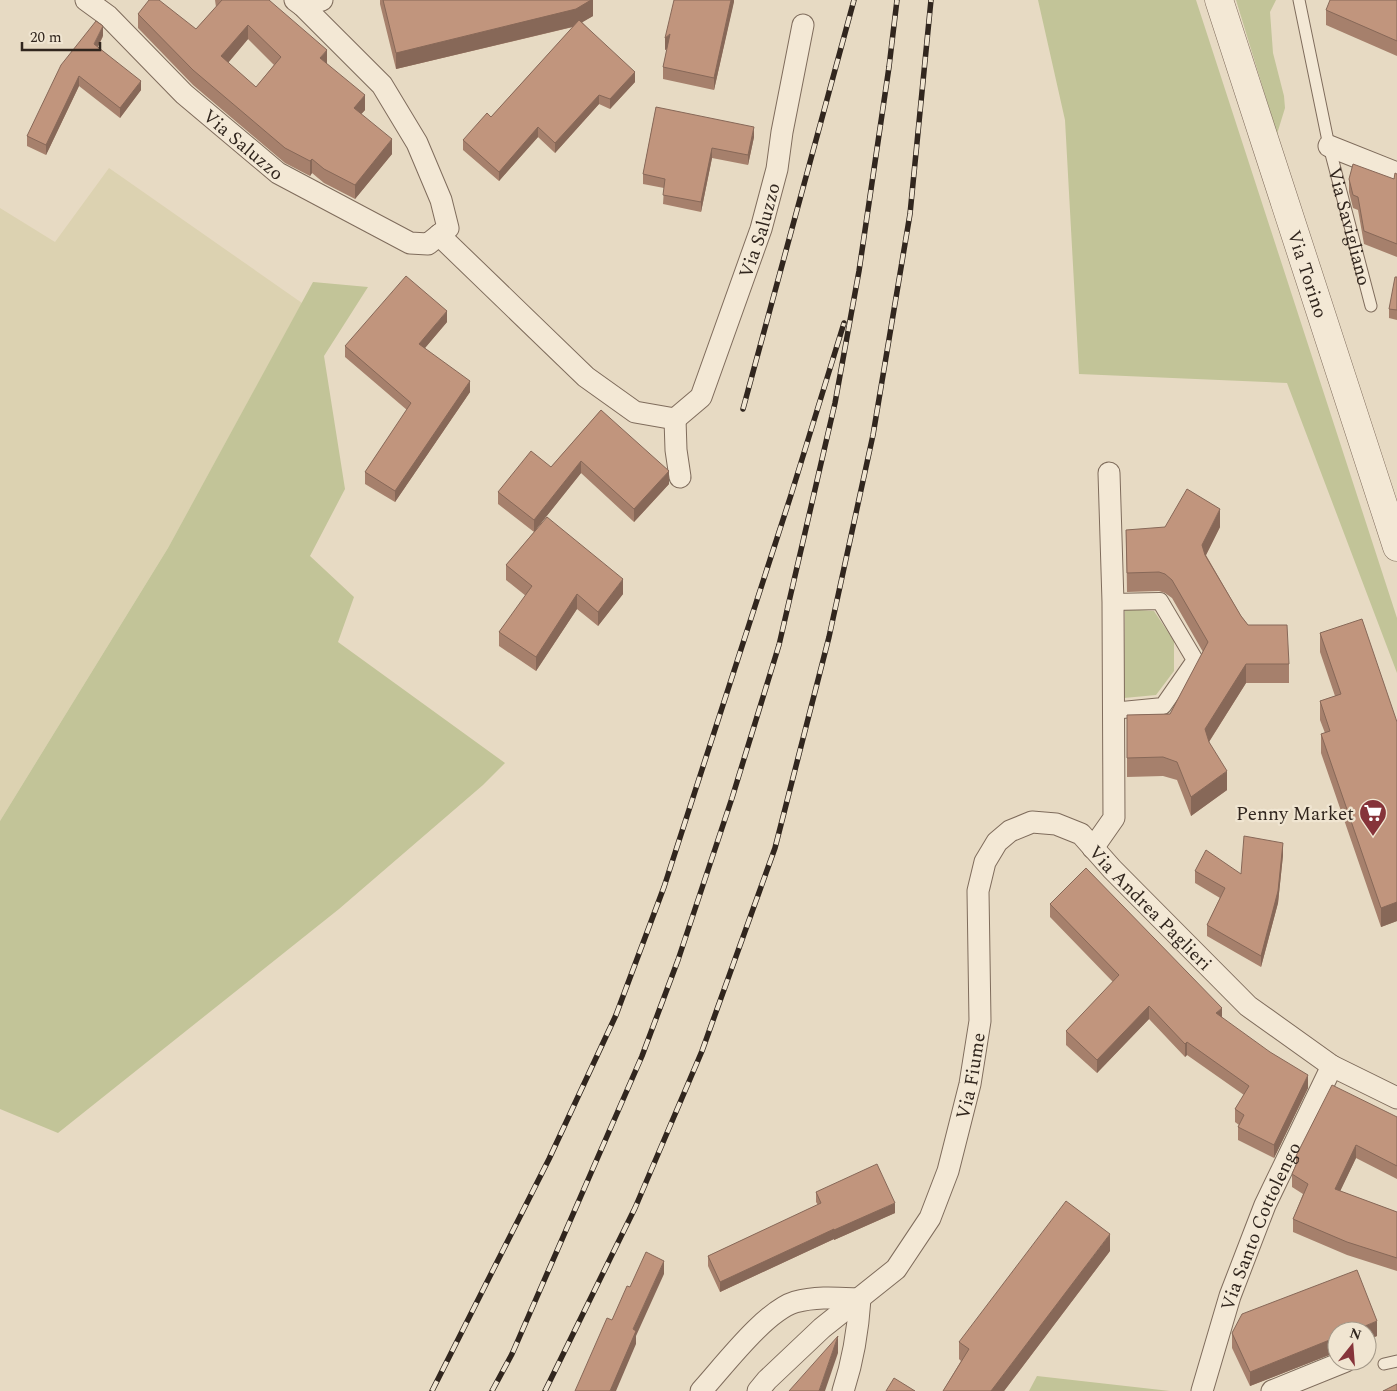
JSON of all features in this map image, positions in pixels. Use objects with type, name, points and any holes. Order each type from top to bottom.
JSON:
[{"type":"street","name":"Via Saluzzo","points":[[86,0],[108,16],[184,94],[278,173],[410,243],[433,240]]},
{"type":"street","name":"Via Torino","points":[[1219,0],[1397,547]]},
{"type":"street","points":[[306,1],[382,85],[416,143],[441,200],[448,228],[433,240],[586,377],[635,412],[675,418],[676,450],[680,477]]},
{"type":"street","name":"Via Saluzzo","points":[[675,418],[701,397],[762,229],[777,169],[782,132],[803,25]]},
{"type":"street","name":"Via Savigliano","points":[[1329,146],[1397,173]]},
{"type":"street","name":"Via Andrea Paglieri","points":[[1109,473],[1113,602],[1112,711],[1114,818],[1093,848],[1248,1006],[1332,1066],[1397,1098]]},
{"type":"street","points":[[1112,711],[1163,706],[1195,660],[1160,601],[1113,602]]},
{"type":"street","name":"Via Fiume","points":[[758,1391],[767,1380],[822,1328],[896,1269],[930,1218],[948,1171],[970,1084],[980,1021],[978,891],[985,862],[997,842],[1010,831],[1032,822],[1056,824],[1081,834],[1093,848]]},
{"type":"street","name":"Via Santo Cottolengo","points":[[1202,1391],[1230,1296],[1265,1204],[1332,1066]]},
{"type":"street","points":[[701,1391],[766,1318],[794,1302],[828,1297],[860,1299],[850,1371],[843,1391]]},
{"type":"street","points":[[1272,1391],[1327,1369]]},
{"type":"lane","name":"Via Savigliano","points":[[1299,0],[1329,146],[1371,306]]},
{"type":"lane","points":[[1384,1364],[1397,1361]]},
{"type":"shaded area","points":[[109,168],[302,303],[168,548],[0,821],[0,208],[55,242]]},
{"type":"green space","points":[[1038,0],[1196,0],[1397,618],[1397,673],[1287,383],[1079,374],[1065,120]]},
{"type":"green space","points":[[1236,0],[1276,0],[1270,12],[1273,53],[1284,96],[1285,108],[1277,134]]},
{"type":"green space","points":[[313,282],[368,287],[324,356],[345,489],[310,556],[354,597],[338,642],[505,763],[483,785],[339,909],[58,1133],[0,1109],[0,821],[168,548]]},
{"type":"green space","points":[[1125,609],[1154,611],[1174,641],[1174,671],[1156,695],[1124,698]]},
{"type":"green space","points":[[1037,1376],[1170,1391],[1029,1391]]},
{"type":"building","points":[[149,0],[159,0],[196,29],[222,0],[269,0],[327,50],[320,58],[365,95],[354,108],[392,139],[355,185],[324,169],[312,159],[310,161],[285,148],[193,70],[138,14]],"holes":[[[248,25],[281,57],[256,87],[221,56]]]},
{"type":"building","points":[[383,0],[591,0],[576,9],[396,53]]},
{"type":"building","points":[[674,0],[731,0],[714,78],[663,67],[670,34],[665,38]]},
{"type":"building","points":[[1330,0],[1397,0],[1397,41],[1326,10]]},
{"type":"building","points":[[579,20],[635,72],[610,99],[599,95],[555,143],[538,127],[499,172],[463,140],[487,113],[491,117]]},
{"type":"building","points":[[96,21],[103,26],[94,44],[141,81],[120,108],[79,76],[46,145],[27,136],[61,65]]},
{"type":"building","points":[[656,107],[754,127],[748,155],[712,148],[701,202],[663,195],[665,179],[643,174]]},
{"type":"building","points":[[1353,164],[1394,179],[1395,173],[1397,174],[1397,244],[1364,231],[1358,197],[1353,195],[1349,179]]},
{"type":"building","points":[[406,276],[447,311],[419,344],[470,381],[395,491],[365,472],[411,403],[345,346]]},
{"type":"building","points":[[1395,277],[1397,277],[1397,310],[1389,309]]},
{"type":"building","points":[[601,410],[669,471],[634,509],[581,461],[534,520],[498,492],[531,451],[551,467]]},
{"type":"building","points":[[1187,489],[1220,509],[1202,545],[1205,555],[1248,625],[1287,625],[1289,664],[1246,664],[1205,729],[1209,742],[1227,771],[1191,797],[1177,762],[1163,757],[1127,758],[1127,715],[1170,714],[1208,642],[1172,580],[1165,574],[1159,572],[1127,573],[1126,530],[1165,527]]},
{"type":"building","points":[[547,517],[623,579],[598,612],[577,594],[536,657],[499,632],[532,586],[506,565]]},
{"type":"building","name":"Penny Market","points":[[1362,619],[1397,722],[1397,902],[1381,908],[1321,734],[1330,731],[1320,701],[1341,694],[1320,633]]},
{"type":"building","points":[[1244,836],[1283,843],[1278,891],[1261,956],[1207,925],[1225,888],[1195,871],[1206,850],[1241,874]]},
{"type":"building","points":[[1086,868],[1222,1008],[1216,1013],[1270,1052],[1308,1075],[1274,1145],[1238,1127],[1244,1115],[1235,1109],[1249,1086],[1187,1042],[1185,1044],[1149,1006],[1097,1060],[1066,1031],[1119,975],[1050,904]]},
{"type":"building","points":[[1332,1085],[1397,1117],[1397,1166],[1356,1145],[1335,1189],[1397,1212],[1397,1258],[1347,1242],[1293,1219],[1308,1184],[1292,1174],[1299,1158],[1296,1156]]},
{"type":"building","points":[[877,1164],[895,1203],[720,1282],[708,1256],[821,1203],[816,1192]]},
{"type":"building","points":[[1066,1201],[1110,1234],[991,1391],[943,1391],[969,1349],[959,1342]]},
{"type":"building","points":[[646,1252],[664,1261],[633,1329],[636,1331],[610,1391],[575,1391],[607,1318],[612,1320],[627,1286],[630,1287]]},
{"type":"building","points":[[1357,1270],[1377,1321],[1327,1321],[1327,1341],[1250,1372],[1232,1333],[1242,1314]]},
{"type":"building","points":[[838,1336],[819,1391],[789,1391]]},
{"type":"building","points":[[894,1378],[915,1391],[886,1391]]},
{"type":"building","points":[[1397,1384],[1397,1391],[1383,1391]]},
{"type":"railway","points":[[743,409],[854,0]]},
{"type":"railway","points":[[492,1391],[512,1354],[642,1056],[678,960],[732,798],[779,645],[835,403],[859,271],[897,0]]},
{"type":"railway","points":[[545,1391],[635,1208],[702,1051],[775,848],[829,637],[873,435],[910,214],[931,0]]},
{"type":"railway","points":[[432,1391],[549,1159],[616,1015],[664,887],[791,495],[844,323]]},
{"type":"place","name":"Penny Market","points":[[1373,837]]}]
